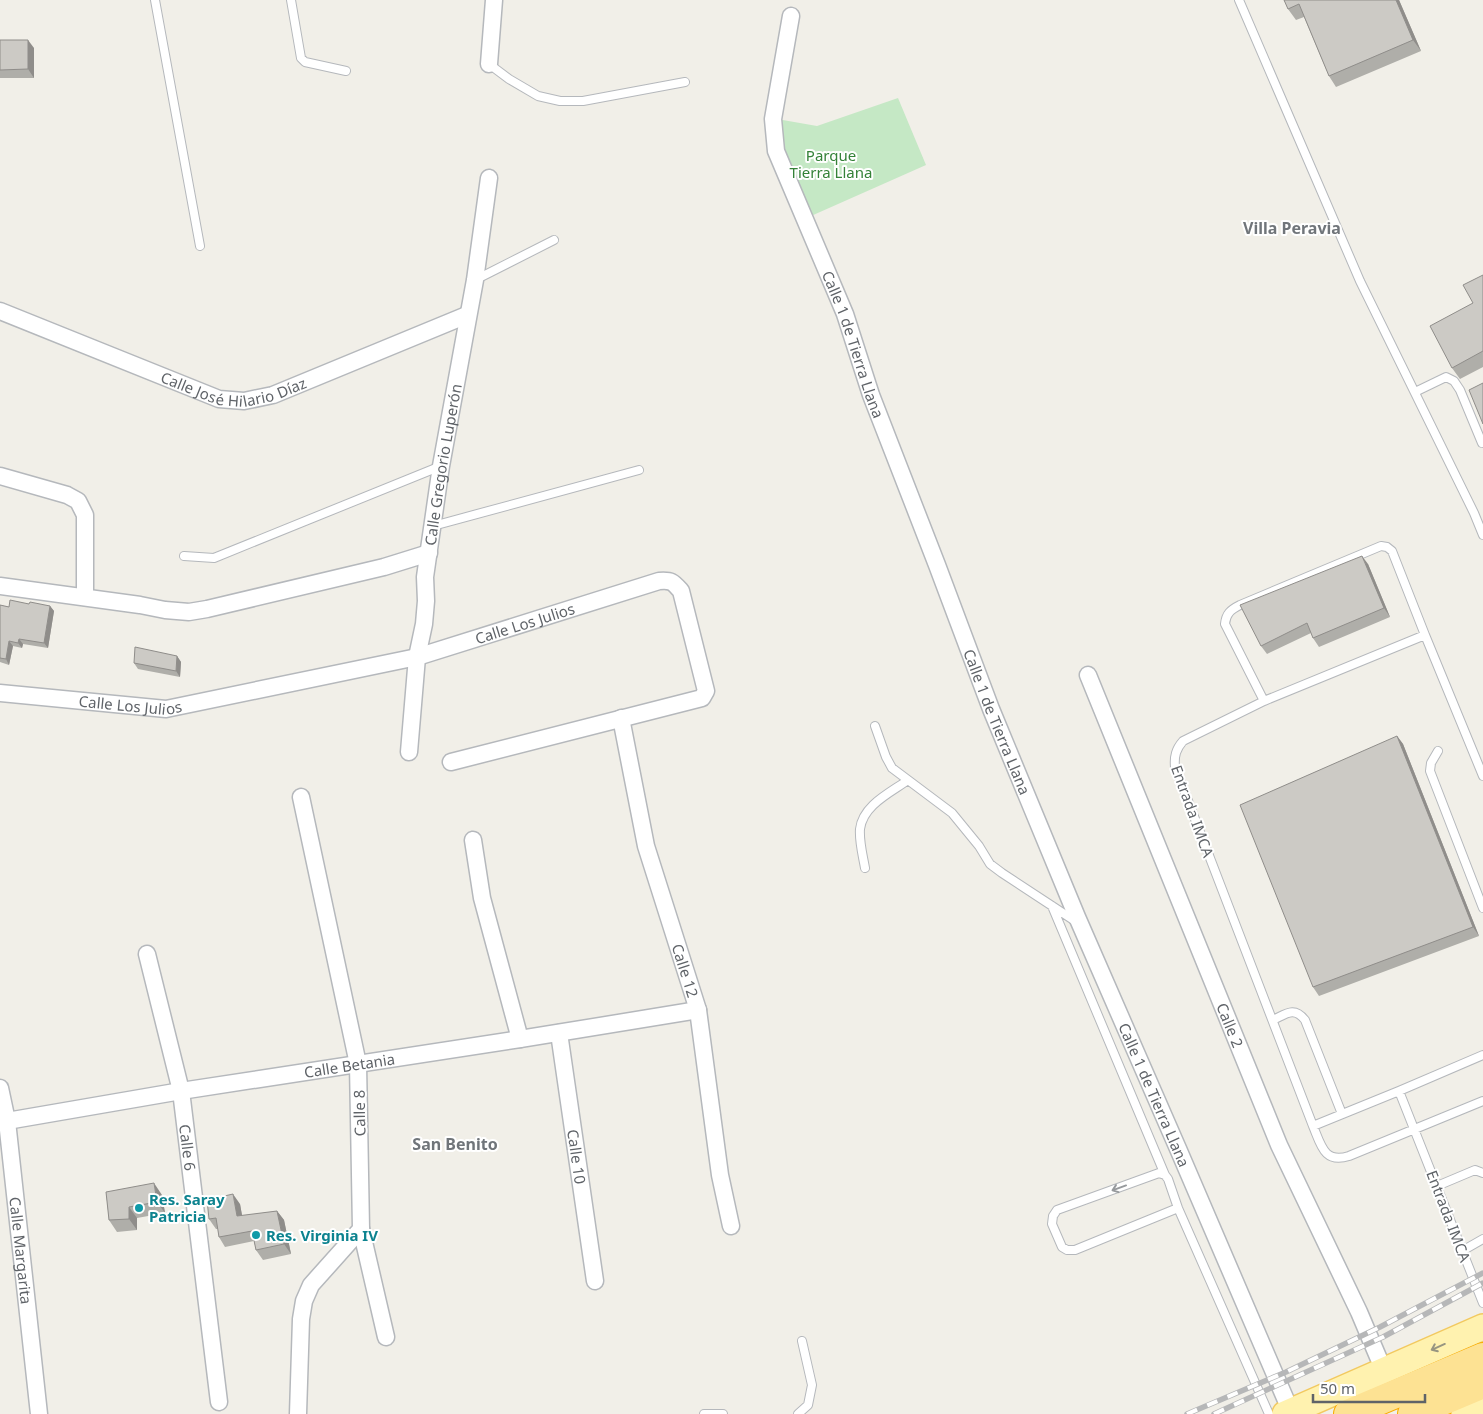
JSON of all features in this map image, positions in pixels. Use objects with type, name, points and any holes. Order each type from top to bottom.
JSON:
[{"type":"highway","points":[[1348,1414],[1483,1357]]},
{"type":"highway","points":[[1412,1414],[1483,1384]]},
{"type":"main road","points":[[1282,1413],[1384,1371],[1483,1327]]},
{"type":"main road","points":[[1464,1414],[1483,1406]]},
{"type":"street","points":[[489,64],[494,0]]},
{"type":"street","name":"Calle 1 de Tierra Llana","points":[[791,16],[773,119],[776,150],[845,314],[871,395],[991,709],[1079,924],[1180,1151],[1282,1413]]},
{"type":"street","name":"Calle Gregorio Luperón","points":[[409,752],[417,657],[424,624],[426,601],[425,577],[441,466],[475,280],[488,178]]},
{"type":"street","name":"Calle José Hilario Díaz","points":[[0,311],[219,398],[244,401],[273,394],[468,316]]},
{"type":"street","points":[[0,476],[66,495],[78,501],[86,515],[85,598]]},
{"type":"street","points":[[0,586],[189,612],[384,567],[429,554]]},
{"type":"street","name":"Calle Los Julios","points":[[0,693],[166,709],[417,657],[659,581],[667,580],[674,582],[681,591],[706,691],[702,698],[451,762]]},
{"type":"street","name":"Calle 2","points":[[1088,674],[1279,1145],[1359,1312],[1384,1371]]},
{"type":"street","name":"Calle 12","points":[[621,718],[646,846],[698,1010],[720,1175],[731,1226]]},
{"type":"street","name":"Calle 8","points":[[301,798],[358,1064],[361,1229],[386,1337]]},
{"type":"street","points":[[473,840],[482,898],[520,1039]]},
{"type":"street","name":"Calle 6","points":[[147,954],[180,1091],[219,1402]]},
{"type":"street","name":"Calle Betania","points":[[4,1121],[180,1091],[698,1010]]},
{"type":"street","name":"Calle 10","points":[[559,1033],[596,1281]]},
{"type":"street","name":"Calle Margarita","points":[[0,1088],[39,1414]]},
{"type":"street","points":[[298,1414],[301,1319],[304,1301],[311,1285],[361,1229]]},
{"type":"lane","points":[[155,0],[200,246]]},
{"type":"lane","points":[[291,0],[301,58],[304,62],[346,71]]},
{"type":"lane","points":[[1239,0],[1360,281],[1483,535]]},
{"type":"lane","points":[[489,64],[509,79],[538,96],[560,101],[583,101],[685,82]]},
{"type":"lane","points":[[475,280],[554,240]]},
{"type":"lane","points":[[1415,392],[1446,377],[1454,381],[1460,390],[1482,443]]},
{"type":"lane","points":[[184,556],[214,558],[441,466]]},
{"type":"lane","points":[[433,526],[639,470]]},
{"type":"lane","points":[[1264,701],[1225,624],[1226,616],[1240,605],[1380,546],[1387,547],[1392,550],[1483,776]]},
{"type":"lane","name":"Entrada IMCA","points":[[1425,635],[1264,701],[1183,741],[1177,748],[1174,758],[1175,767],[1313,1126],[1326,1154],[1340,1159],[1483,1101]]},
{"type":"lane","points":[[875,726],[892,768],[952,813],[979,846],[990,864],[1079,924]]},
{"type":"lane","points":[[1438,751],[1431,763],[1430,771],[1483,908]]},
{"type":"lane","points":[[865,868],[860,828],[864,818],[871,806],[908,780]]},
{"type":"lane","points":[[1052,906],[1168,1179],[1178,1208],[1282,1413]]},
{"type":"lane","points":[[1273,1020],[1294,1012],[1300,1013],[1305,1020],[1342,1114]]},
{"type":"lane","points":[[1313,1126],[1399,1092],[1483,1055]]},
{"type":"lane","points":[[1399,1092],[1415,1130]]},
{"type":"lane","name":"Entrada IMCA","points":[[1415,1130],[1483,1303]]},
{"type":"lane","points":[[1437,1186],[1475,1170],[1483,1173]]},
{"type":"lane","points":[[1165,1175],[1159,1173],[1057,1210],[1053,1216],[1052,1224],[1062,1247],[1067,1250],[1075,1250],[1178,1208]]},
{"type":"lane","points":[[1462,1251],[1483,1240]]},
{"type":"lane","points":[[798,1414],[808,1405],[812,1385],[802,1341]]},
{"type":"lane","points":[[704,1414],[723,1414]]},
{"type":"green space","name":"Parque Tierra Llana","points":[[898,98],[926,165],[811,216],[781,153],[777,119],[817,126]]},
{"type":"building","points":[[1284,0],[1396,0],[1413,40],[1329,76],[1299,4],[1288,9]]},
{"type":"building","points":[[0,40],[28,40],[28,69],[0,70]]},
{"type":"building","points":[[1483,275],[1483,351],[1452,368],[1430,326],[1473,303],[1463,285]]},
{"type":"building","points":[[1483,383],[1483,424],[1469,390]]},
{"type":"building","points":[[1362,556],[1384,608],[1313,638],[1307,623],[1261,646],[1240,605]]},
{"type":"building","points":[[10,600],[50,606],[44,643],[19,639],[18,643],[9,641],[6,659],[0,658],[0,605],[9,607]]},
{"type":"building","points":[[135,647],[177,656],[176,671],[134,663]]},
{"type":"building","points":[[1397,736],[1473,927],[1313,987],[1240,805]]},
{"type":"building","points":[[154,1183],[157,1202],[129,1207],[129,1219],[109,1220],[106,1192]]},
{"type":"building","points":[[233,1194],[237,1216],[277,1211],[284,1244],[256,1250],[252,1231],[219,1237],[216,1218],[209,1219],[207,1200]]},
{"type":"railway","points":[[1187,1414],[1286,1372],[1380,1327],[1483,1273]]},
{"type":"railway","points":[[1214,1414],[1383,1337],[1483,1283]]},
{"type":"place","name":"Res. Saray Patricia","points":[[139,1208]]},
{"type":"place","name":"Res. Virginia IV","points":[[256,1235]]},
{"type":"district","name":"Villa Peravia","points":[[1292,228]]},
{"type":"district","name":"San Benito","points":[[455,1144]]}]
